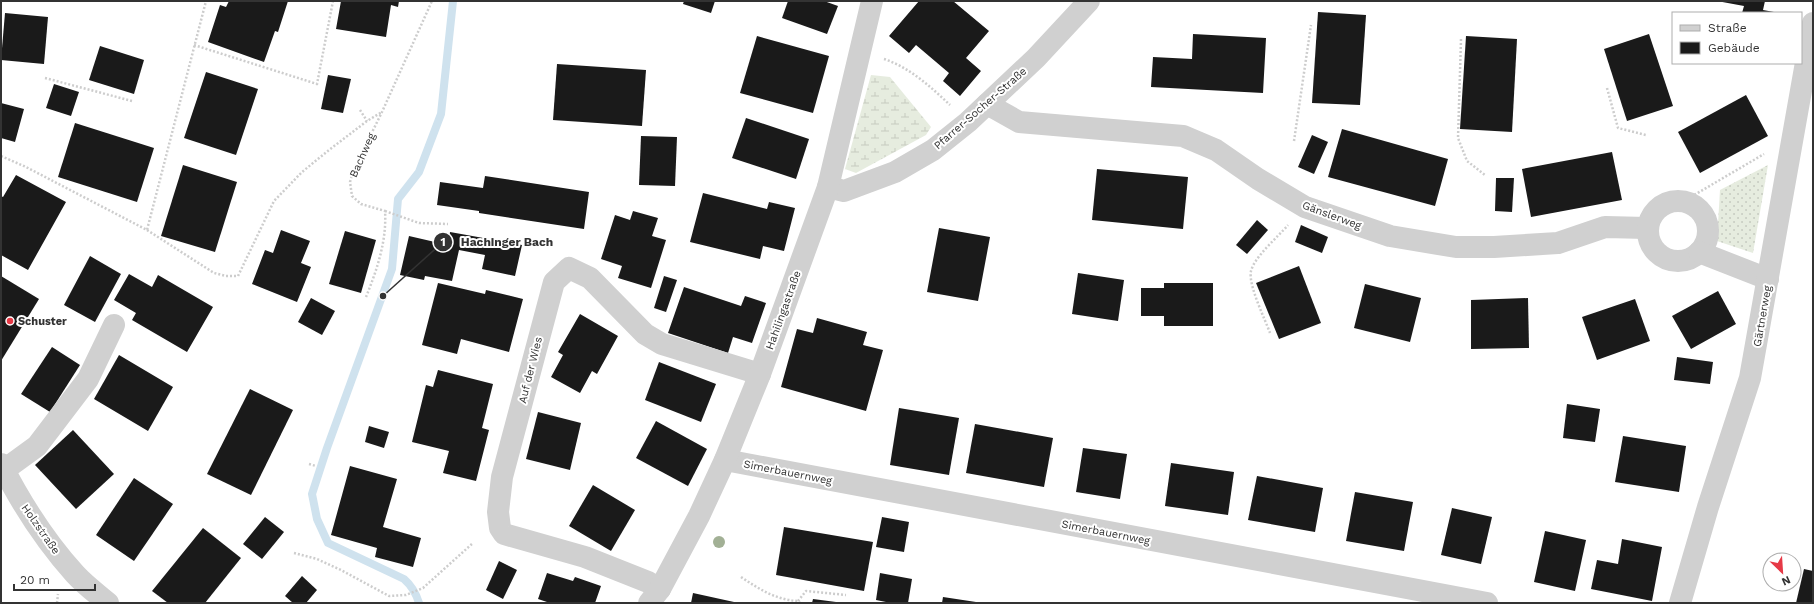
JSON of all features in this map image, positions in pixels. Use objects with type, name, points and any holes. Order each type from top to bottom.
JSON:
[{"type":"street","name":"Hahilingastraße","points":[[655,596],[699,516],[725,460],[760,374],[828,187],[872,1]]},
{"type":"street","name":"Pfarrer-Socher-Straße","points":[[828,187],[844,191],[895,172],[933,150],[968,122],[1036,58],[1089,1]]},
{"type":"street","name":"Gärtnerweg","points":[[1680,603],[1708,507],[1750,378],[1813,23]]},
{"type":"street","name":"Gänslerweg","points":[[987,104],[1019,122],[1183,136],[1216,150],[1258,179],[1305,207],[1390,236],[1456,247],[1558,243],[1605,227],[1647,228]]},
{"type":"street","points":[[1684,201],[1695,206],[1704,216],[1708,234],[1699,252],[1688,259],[1674,261],[1657,254],[1649,241],[1647,228],[1651,215],[1659,207],[1669,202],[1684,201]]},
{"type":"street","points":[[1699,252],[1768,279]]},
{"type":"street","name":"Auf der Wies","points":[[655,596],[648,582],[585,558],[504,534],[500,528],[498,512],[502,477],[554,282],[569,268],[590,278],[645,334],[662,344],[760,374]]},
{"type":"street","points":[[2,467],[37,446],[88,379],[114,325]]},
{"type":"street","name":"Simerbauernweg","points":[[725,460],[1488,603]]},
{"type":"street","name":"Holzstraße","points":[[2,467],[20,499],[55,550],[76,575],[108,603]]},
{"type":"path","points":[[147,230],[206,1]]},
{"type":"path","points":[[194,46],[317,84],[333,1]]},
{"type":"path","name":"Bachweg","points":[[432,1],[382,112],[354,169],[350,182],[352,196],[361,204],[390,212],[420,223],[448,224]]},
{"type":"path","points":[[1294,141],[1311,25]]},
{"type":"path","points":[[1461,40],[1458,138],[1466,161],[1485,175]]},
{"type":"path","points":[[860,51],[894,62],[933,89],[968,122]]},
{"type":"path","points":[[45,78],[132,101]]},
{"type":"path","points":[[1607,88],[1618,128],[1646,135]]},
{"type":"path","points":[[360,110],[367,121]]},
{"type":"path","points":[[1,156],[26,167],[147,230],[214,273],[226,276],[238,276],[274,201],[302,172],[367,121],[382,112]]},
{"type":"path","points":[[1684,201],[1794,136]]},
{"type":"path","points":[[1270,333],[1251,281],[1251,271],[1257,260],[1305,207]]},
{"type":"path","points":[[366,297],[377,270],[386,224],[385,211]]},
{"type":"path","points":[[309,464],[316,466]]},
{"type":"path","points":[[294,552],[316,559],[341,570],[389,596],[406,595],[423,588],[473,542]]},
{"type":"path","points":[[741,577],[768,594],[786,600],[799,602],[806,591],[846,596]]},
{"type":"path","points":[[57,603],[58,588]]},
{"type":"green space","points":[[871,75],[890,77],[931,127],[926,135],[856,173],[845,169]]},
{"type":"green space","points":[[1768,165],[1753,253],[1717,241],[1720,190]]},
{"type":"building","points":[[229,1],[288,1],[278,32],[275,31],[264,62],[208,42],[220,5],[226,7]]},
{"type":"building","points":[[341,1],[399,1],[398,7],[391,5],[386,37],[336,29]]},
{"type":"building","points":[[684,1],[715,1],[711,13],[683,4]]},
{"type":"building","points":[[788,1],[824,1],[838,6],[827,34],[782,18]]},
{"type":"building","points":[[919,1],[953,1],[989,31],[966,58],[981,71],[960,96],[943,81],[949,73],[916,45],[909,53],[889,36]]},
{"type":"building","points":[[1717,1],[1765,1],[1763,10],[1774,12],[1742,12],[1744,6]]},
{"type":"building","points":[[1318,12],[1366,15],[1360,105],[1312,103]]},
{"type":"building","points":[[5,13],[48,17],[44,64],[1,60]]},
{"type":"building","points":[[1193,34],[1266,38],[1263,93],[1151,87],[1153,57],[1192,59]]},
{"type":"building","points":[[1649,34],[1673,106],[1627,121],[1604,49]]},
{"type":"building","points":[[757,36],[829,56],[813,113],[740,93]]},
{"type":"building","points":[[1466,36],[1517,39],[1512,132],[1460,129]]},
{"type":"building","points":[[100,46],[144,60],[134,94],[89,80]]},
{"type":"building","points":[[557,64],[646,70],[642,126],[553,120]]},
{"type":"building","points":[[206,72],[258,89],[236,155],[184,138]]},
{"type":"building","points":[[328,75],[351,79],[343,113],[321,109]]},
{"type":"building","points":[[54,84],[79,92],[71,116],[46,108]]},
{"type":"building","points":[[1746,95],[1768,136],[1700,173],[1678,132]]},
{"type":"building","points":[[1,103],[24,109],[15,142],[1,138]]},
{"type":"building","points":[[746,118],[809,139],[796,179],[732,158]]},
{"type":"building","points":[[75,123],[154,148],[137,202],[58,177]]},
{"type":"building","points":[[1342,129],[1448,159],[1435,206],[1328,177]]},
{"type":"building","points":[[1312,135],[1328,142],[1314,174],[1298,167]]},
{"type":"building","points":[[641,136],[677,137],[675,186],[639,185]]},
{"type":"building","points":[[1612,152],[1622,200],[1531,217],[1522,169]]},
{"type":"building","points":[[183,165],[237,182],[215,252],[161,236]]},
{"type":"building","points":[[1097,169],[1188,177],[1183,229],[1092,220]]},
{"type":"building","points":[[16,175],[66,202],[28,270],[1,255],[1,196],[3,197]]},
{"type":"building","points":[[485,176],[589,192],[584,229],[437,205],[440,182],[483,188]]},
{"type":"building","points":[[1496,178],[1514,178],[1512,212],[1495,211]]},
{"type":"building","points":[[703,193],[767,209],[769,202],[795,208],[784,251],[763,246],[760,259],[690,242]]},
{"type":"building","points":[[633,211],[658,218],[652,236],[666,240],[651,288],[618,278],[622,266],[601,259],[615,215],[630,220]]},
{"type":"building","points":[[1257,220],[1268,230],[1247,254],[1236,245]]},
{"type":"building","points":[[1301,225],[1328,237],[1322,253],[1295,242]]},
{"type":"building","points":[[939,228],[990,237],[978,301],[927,292]]},
{"type":"building","points":[[281,230],[310,241],[301,263],[311,267],[297,302],[252,284],[265,250],[273,253]]},
{"type":"building","points":[[345,231],[376,240],[361,293],[329,284]]},
{"type":"building","points":[[450,232],[522,245],[515,276],[482,269],[485,255],[459,250],[452,281],[425,276],[424,280],[400,275],[409,236],[448,245]]},
{"type":"building","points":[[90,256],[121,274],[95,322],[64,305]]},
{"type":"building","points":[[1299,266],[1321,323],[1279,339],[1256,283]]},
{"type":"building","points":[[1078,273],[1124,280],[1118,321],[1072,314]]},
{"type":"building","points":[[129,274],[152,287],[158,275],[213,307],[187,352],[132,320],[136,313],[114,300]]},
{"type":"building","points":[[1,276],[39,299],[1,361]]},
{"type":"building","points":[[664,276],[677,280],[666,312],[654,308]]},
{"type":"building","points":[[438,283],[485,294],[486,290],[523,299],[509,352],[461,339],[457,354],[422,345]]},
{"type":"building","points":[[1164,283],[1213,283],[1213,326],[1164,326],[1164,316],[1141,316],[1141,288],[1164,288]]},
{"type":"building","points":[[1365,284],[1421,298],[1410,342],[1354,328]]},
{"type":"building","points":[[684,287],[741,306],[745,296],[766,303],[752,343],[733,337],[728,353],[668,333]]},
{"type":"building","points":[[1718,291],[1736,324],[1691,349],[1672,316]]},
{"type":"building","points":[[311,298],[335,311],[322,335],[298,322]]},
{"type":"building","points":[[1528,298],[1529,348],[1471,349],[1471,300]]},
{"type":"building","points":[[1635,299],[1650,341],[1597,360],[1582,317]]},
{"type":"building","points":[[580,314],[618,336],[597,374],[592,371],[580,393],[551,377],[563,355],[558,352]]},
{"type":"building","points":[[817,318],[867,332],[863,345],[883,350],[866,411],[781,387],[797,329],[813,333]]},
{"type":"building","points":[[52,347],[80,365],[50,412],[21,394]]},
{"type":"building","points":[[119,355],[173,387],[148,431],[94,399]]},
{"type":"building","points":[[1677,357],[1713,362],[1710,384],[1674,380]]},
{"type":"building","points":[[659,362],[716,384],[701,422],[645,400]]},
{"type":"building","points":[[438,370],[493,384],[482,428],[489,430],[476,481],[443,473],[449,451],[412,442],[426,385],[433,387]]},
{"type":"building","points":[[250,389],[293,410],[251,495],[207,474]]},
{"type":"building","points":[[1567,404],[1600,409],[1595,442],[1563,438]]},
{"type":"building","points":[[899,408],[959,418],[949,475],[890,465]]},
{"type":"building","points":[[538,412],[581,423],[570,470],[526,459]]},
{"type":"building","points":[[656,421],[707,449],[688,486],[636,458]]},
{"type":"building","points":[[975,424],[1053,438],[1044,487],[966,473]]},
{"type":"building","points":[[369,426],[389,432],[384,448],[365,442]]},
{"type":"building","points":[[73,430],[114,474],[76,509],[35,465]]},
{"type":"building","points":[[1623,436],[1686,446],[1679,492],[1615,482]]},
{"type":"building","points":[[1083,448],[1127,454],[1120,499],[1076,492]]},
{"type":"building","points":[[1171,463],[1234,472],[1228,515],[1165,506]]},
{"type":"building","points":[[350,466],[397,479],[383,527],[421,538],[413,567],[375,557],[377,548],[331,535]]},
{"type":"building","points":[[1257,476],[1323,488],[1315,532],[1248,520]]},
{"type":"building","points":[[134,478],[173,504],[134,561],[96,535]]},
{"type":"building","points":[[593,485],[635,510],[611,551],[569,526]]},
{"type":"building","points":[[1355,492],[1413,502],[1404,551],[1346,541]]},
{"type":"building","points":[[1452,508],[1492,517],[1481,564],[1441,555]]},
{"type":"building","points":[[265,517],[284,532],[262,559],[243,544]]},
{"type":"building","points":[[882,517],[909,522],[904,552],[876,547]]},
{"type":"building","points":[[784,527],[873,542],[864,591],[776,575]]},
{"type":"building","points":[[203,528],[241,558],[205,603],[168,603],[152,591]]},
{"type":"building","points":[[1545,531],[1586,540],[1575,591],[1534,582]]},
{"type":"building","points":[[1622,539],[1662,547],[1652,601],[1591,589],[1597,560],[1618,564]]},
{"type":"building","points":[[499,561],[517,570],[503,599],[486,590]]},
{"type":"building","points":[[1804,569],[1813,571],[1813,603],[1796,603],[1799,592],[1802,592],[1802,578]]},
{"type":"building","points":[[547,573],[573,581],[575,577],[601,586],[595,603],[550,603],[538,599]]},
{"type":"building","points":[[880,573],[912,579],[908,603],[891,603],[876,600]]},
{"type":"building","points":[[302,576],[317,590],[306,603],[293,603],[285,596]]},
{"type":"building","points":[[693,593],[734,602],[734,603],[691,603]]},
{"type":"building","points":[[943,597],[976,602],[976,603],[942,603]]},
{"type":"building","points":[[813,599],[836,602],[836,603],[812,603]]},
{"type":"waterway","points":[[419,603],[417,596],[404,579],[328,543],[317,519],[312,494],[327,448],[392,269],[398,199],[419,172],[441,114],[453,1]]},
{"type":"place","name":"Hachinger Bach","points":[[383,296]]},
{"type":"place","name":"Schuster","points":[[10,321]]}]
